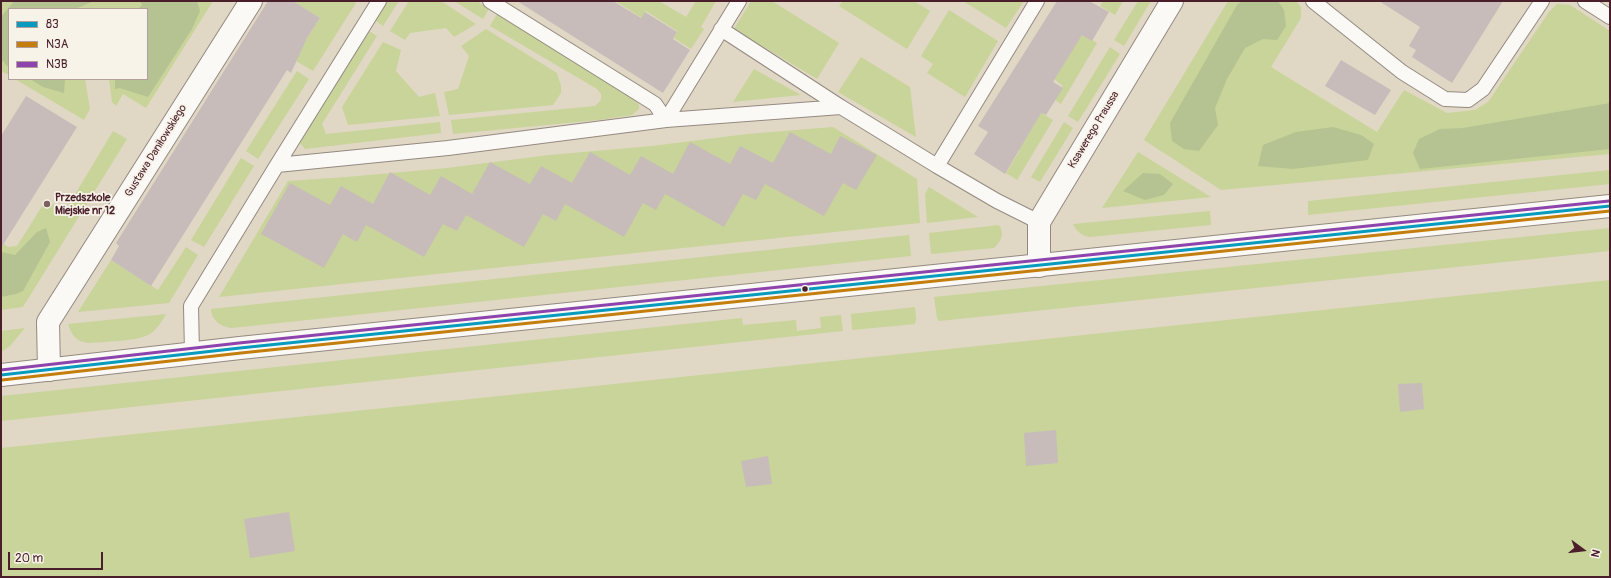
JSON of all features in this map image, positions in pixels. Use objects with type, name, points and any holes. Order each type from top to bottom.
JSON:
[{"type":"street","name":"Gustawa Daniłowskiego","points":[[49,370],[48,322],[251,1]]},
{"type":"street","name":"Ksawerego Praussa","points":[[1039,222],[1172,1]]},
{"type":"street","points":[[1,375],[192,353],[1610,206]]},
{"type":"street","points":[[1039,222],[1039,266]]},
{"type":"lane","points":[[192,353],[191,306],[379,1]]},
{"type":"lane","points":[[490,1],[655,104],[666,120]]},
{"type":"lane","points":[[666,120],[739,1]]},
{"type":"lane","points":[[937,166],[1037,1]]},
{"type":"lane","points":[[1313,1],[1402,72],[1445,99],[1468,100],[1483,89],[1542,1]]},
{"type":"lane","points":[[1585,1],[1610,17]]},
{"type":"lane","points":[[721,29],[937,166],[997,201],[1039,222]]},
{"type":"lane","points":[[277,165],[448,148],[666,120],[841,106]]},
{"type":"green space","points":[[1,1],[213,1],[146,108],[123,94],[116,106],[112,102],[109,80],[148,80],[148,8],[8,8],[8,74],[1,71]]},
{"type":"green space","points":[[14,1],[94,1],[77,8],[8,8]]},
{"type":"green space","points":[[140,1],[197,1],[200,11],[192,29],[148,97],[120,88],[115,89],[115,80],[148,80],[148,8],[139,8],[142,5]]},
{"type":"green space","points":[[293,1],[353,1],[356,3],[313,71],[296,61],[295,57],[320,18]]},
{"type":"green space","points":[[385,1],[399,1],[383,26],[373,19]]},
{"type":"green space","points":[[409,1],[441,1],[476,24],[454,37],[446,28],[410,33],[405,40],[390,31]]},
{"type":"green space","points":[[454,1],[477,1],[489,9],[483,19]]},
{"type":"green space","points":[[615,1],[659,1],[686,17],[696,1],[716,1],[701,27],[704,29],[691,49],[674,38],[677,31],[646,11],[642,18]]},
{"type":"green space","points":[[751,1],[772,1],[839,43],[817,79],[734,29]]},
{"type":"green space","points":[[843,1],[914,1],[930,11],[907,49],[839,6]]},
{"type":"green space","points":[[963,1],[1024,1],[1006,28]]},
{"type":"green space","points":[[1103,1],[1123,1],[1115,15],[1100,6]]},
{"type":"green space","points":[[1138,1],[1151,1],[1124,46],[1114,40]]},
{"type":"green space","points":[[1228,1],[1296,1],[1301,7],[1301,18],[1271,67],[1377,132],[1404,90],[1447,113],[1475,110],[1488,102],[1549,12],[1557,4],[1570,5],[1610,31],[1610,154],[1221,190],[1144,140]]},
{"type":"green space","points":[[1242,1],[1278,1],[1284,10],[1286,26],[1277,40],[1263,39],[1245,48],[1227,79],[1215,108],[1218,125],[1199,151],[1184,149],[1172,141],[1170,123],[1237,5]]},
{"type":"green space","points":[[8,8],[8,66],[4,61],[1,62],[1,17]]},
{"type":"green space","points":[[949,10],[998,41],[965,97],[927,73],[933,64],[921,56]]},
{"type":"green space","points":[[497,14],[630,96],[638,103],[639,109],[632,115],[599,120],[453,134],[451,120],[595,106],[601,100],[601,94],[597,89],[490,26]]},
{"type":"green space","points":[[486,29],[557,73],[561,86],[561,93],[553,105],[449,115],[444,92],[458,89],[469,56],[461,46]]},
{"type":"green space","points":[[367,30],[377,36],[322,124],[326,134],[440,122],[441,133],[305,149],[300,143],[301,135]]},
{"type":"green space","points":[[1082,34],[1097,43],[1061,104],[1054,99],[1063,86],[1054,79]]},
{"type":"green space","points":[[383,42],[401,50],[396,71],[419,97],[435,93],[440,116],[348,125],[342,107]]},
{"type":"green space","points":[[1110,47],[1120,54],[1078,122],[1068,116]]},
{"type":"green space","points":[[861,57],[910,87],[916,137],[838,92]]},
{"type":"green space","points":[[754,69],[801,95],[733,102]]},
{"type":"green space","points":[[297,71],[309,79],[258,159],[246,151]]},
{"type":"green space","points":[[17,80],[85,80],[90,109],[84,120]]},
{"type":"green space","points":[[32,80],[65,80],[64,93],[43,87]]},
{"type":"green space","points":[[1610,103],[1610,149],[1420,169],[1413,153],[1419,139],[1440,129],[1463,128]]},
{"type":"green space","points":[[1035,109],[1053,120],[1017,180],[1006,173],[1020,150],[1012,145]]},
{"type":"green space","points":[[1064,122],[1073,128],[1040,182],[1031,177]]},
{"type":"green space","points":[[833,127],[917,179],[920,223],[219,297],[288,181],[447,168],[549,155],[652,146],[747,134]]},
{"type":"green space","points":[[1333,127],[1361,135],[1374,144],[1368,160],[1293,169],[1258,166],[1263,145],[1296,132]]},
{"type":"green space","points":[[113,131],[127,139],[23,307],[1,310],[1,242],[8,247],[17,246],[46,200],[65,211]]},
{"type":"green space","points":[[1138,152],[1211,197],[1102,208]]},
{"type":"green space","points":[[241,158],[254,166],[204,247],[191,240]]},
{"type":"green space","points":[[1610,170],[1610,184],[1308,215],[1308,201]]},
{"type":"green space","points":[[1143,173],[1160,174],[1173,184],[1164,195],[1145,200],[1123,191]]},
{"type":"green space","points":[[929,187],[978,217],[927,223],[925,194]]},
{"type":"green space","points":[[1210,211],[1211,225],[1090,237],[1080,233],[1073,224]]},
{"type":"green space","points":[[999,225],[1002,234],[999,243],[994,248],[931,254],[929,233]]},
{"type":"green space","points":[[46,228],[50,242],[23,291],[1,297],[1,252],[15,255],[37,232]]},
{"type":"green space","points":[[1610,228],[1610,251],[939,321],[937,318],[934,297]]},
{"type":"green space","points":[[909,235],[911,256],[232,328],[217,322],[211,313],[211,309]]},
{"type":"green space","points":[[186,247],[198,255],[169,303],[78,312],[111,260],[158,290]]},
{"type":"green space","points":[[1610,280],[1610,577],[1,577],[1,448]]},
{"type":"green space","points":[[915,307],[915,324],[852,330],[851,314]]},
{"type":"green space","points":[[166,314],[161,323],[148,335],[136,339],[119,341],[88,343],[81,341],[75,337],[68,324]]},
{"type":"green space","points":[[841,315],[843,331],[1,421],[1,396],[742,318],[743,325],[796,320],[797,331],[821,328],[820,317]]},
{"type":"green space","points":[[25,328],[10,346],[1,352],[1,331]]},
{"type":"building","points":[[268,1],[293,1],[320,18],[307,38],[291,73],[287,70],[151,286],[111,260],[119,246],[116,243]]},
{"type":"building","points":[[517,1],[613,1],[641,18],[645,12],[677,32],[673,39],[690,50],[663,93]]},
{"type":"building","points":[[1057,1],[1089,1],[1109,12],[1092,41],[1082,35],[1053,82],[1063,88],[1046,115],[1041,113],[1005,174],[974,154],[988,132],[978,126]]},
{"type":"building","points":[[1379,1],[1503,1],[1452,83],[1412,57],[1416,50],[1409,46],[1420,27]]},
{"type":"building","points":[[1341,60],[1391,90],[1375,115],[1325,86]]},
{"type":"building","points":[[26,96],[77,127],[1,248],[1,136]]},
{"type":"building","points":[[790,132],[831,154],[840,136],[877,155],[856,190],[843,183],[824,216],[765,184],[756,200],[743,194],[724,227],[665,194],[656,210],[643,203],[624,237],[565,204],[556,221],[543,214],[524,247],[466,215],[457,231],[443,224],[424,257],[366,225],[357,242],[343,234],[324,268],[261,234],[290,183],[330,205],[341,186],[373,204],[390,172],[430,195],[441,176],[472,194],[490,162],[530,184],[541,166],[572,183],[590,152],[630,175],[641,156],[673,174],[690,142],[730,164],[740,146],[773,163]]},
{"type":"building","points":[[1422,383],[1424,409],[1400,412],[1398,384]]},
{"type":"building","points":[[1056,430],[1058,463],[1026,466],[1024,433]]},
{"type":"building","points":[[768,456],[772,484],[746,487],[741,461]]},
{"type":"building","points":[[289,512],[295,551],[250,558],[244,519]]},
{"type":"transit line","name":"N3B","points":[[1,370],[239,343],[1609,201]]},
{"type":"transit line","name":"83","points":[[1,375],[240,348],[1610,206]]},
{"type":"transit line","name":"N3A","points":[[2,380],[241,353],[1610,211]]},
{"type":"place","name":"Przedszkole Miejskie nr 12","points":[[47,204]]}]
